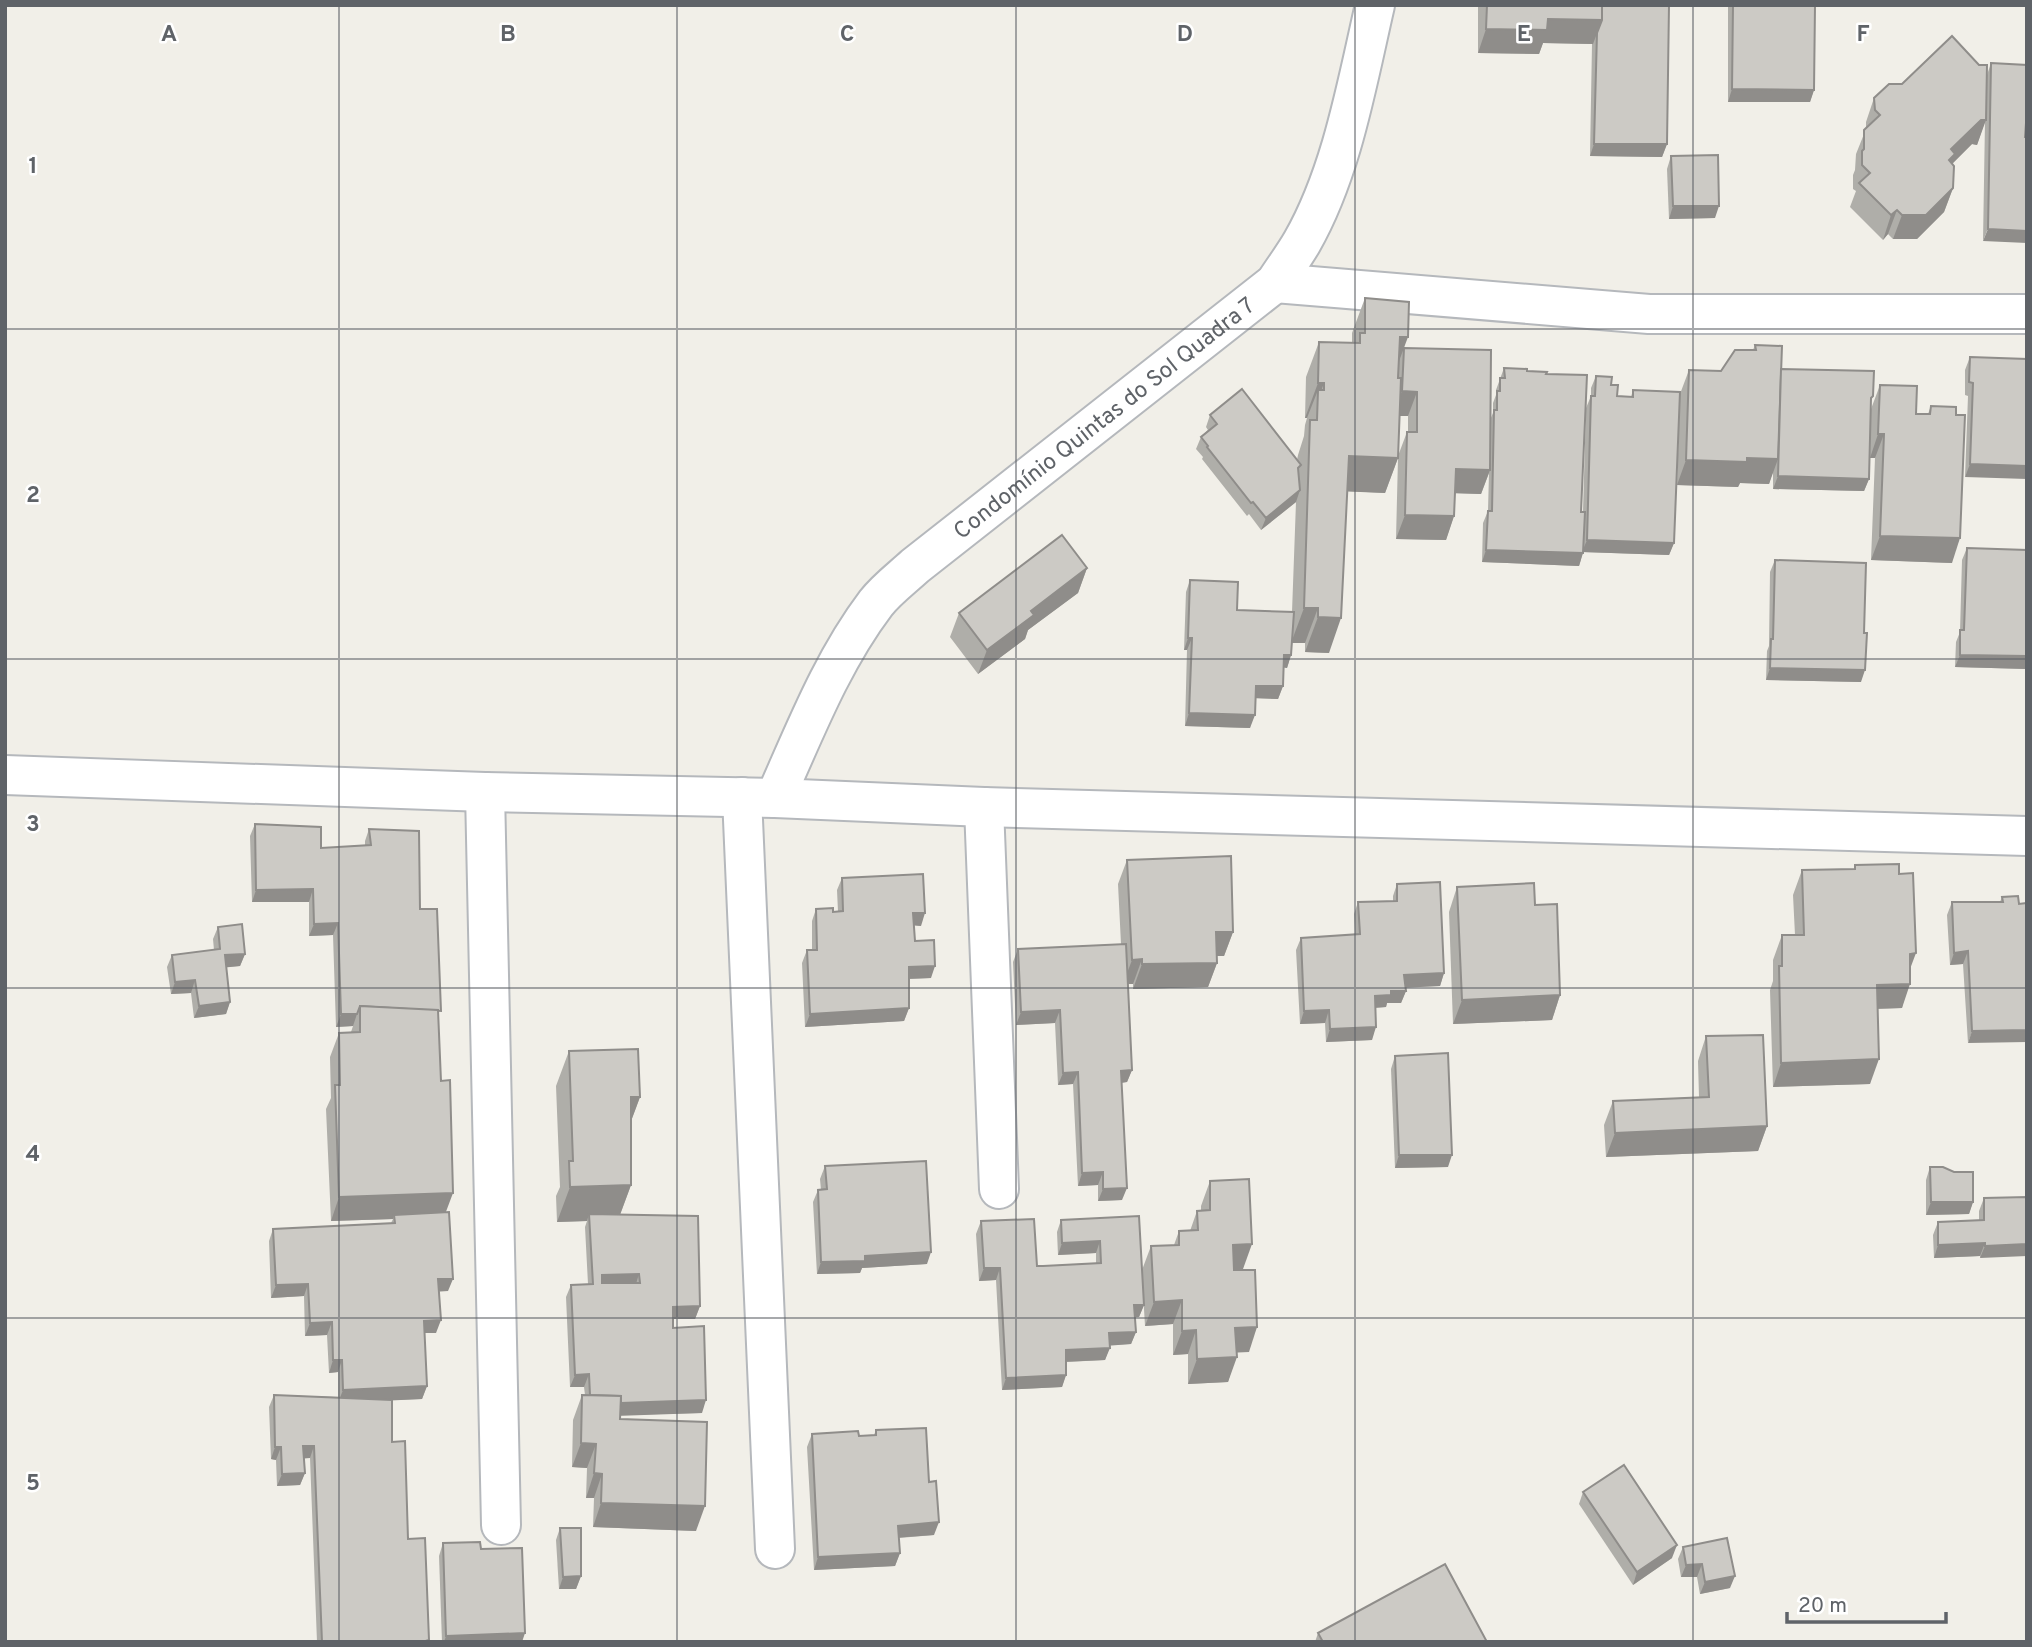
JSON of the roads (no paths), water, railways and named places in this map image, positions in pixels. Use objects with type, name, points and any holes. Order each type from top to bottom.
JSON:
[{"type":"street","name":"Condomínio Quintas do Sol Quadra 7","points":[[758,797],[816,706],[846,650],[877,601],[915,566],[1275,283],[1302,242],[1322,198],[1347,127],[1375,5]]},
{"type":"street","points":[[1275,283],[1649,314],[2027,314]]},
{"type":"street","points":[[5,775],[485,792],[758,797],[984,807],[2027,836]]},
{"type":"street","points":[[485,792],[501,1525]]},
{"type":"street","points":[[758,797],[775,1549]]},
{"type":"street","points":[[984,807],[999,1189]]}]
